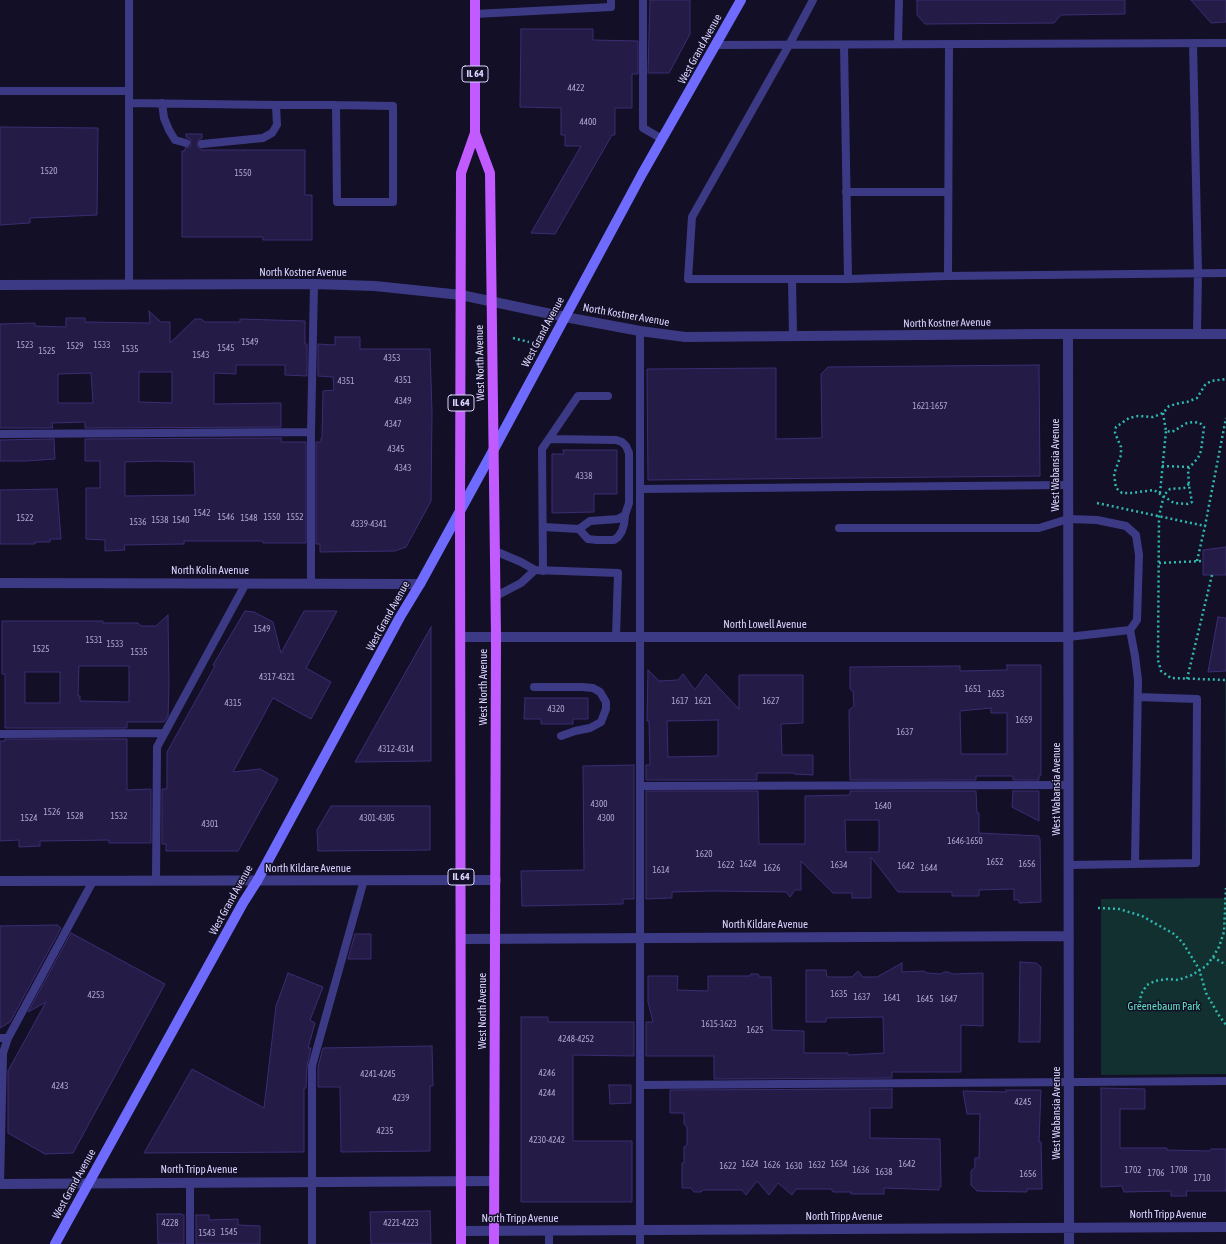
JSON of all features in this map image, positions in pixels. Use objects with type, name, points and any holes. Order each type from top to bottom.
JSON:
[{"type":"main road","name":"West North Avenue","points":[[461,1244],[461,173],[475,133],[475,0]]},
{"type":"main road","name":"West Grand Avenue","points":[[54,1244],[243,903],[257,881],[400,617],[420,584],[494,449],[642,174],[741,0]]},
{"type":"main road","name":"West North Avenue","points":[[475,133],[490,173],[496,596],[494,1244]]},
{"type":"street","name":"North Kostner Avenue","points":[[0,285],[314,284],[374,286],[461,295],[565,317],[640,331],[685,337],[1226,334]]},
{"type":"street","name":"West Wabansia Avenue","points":[[1068,334],[1069,1244]]},
{"type":"street","name":"North Kolin Avenue","points":[[0,583],[420,584]]},
{"type":"street","name":"North Lowell Avenue","points":[[461,637],[1068,637]]},
{"type":"street","name":"North Kildare Avenue","points":[[0,881],[496,880]]},
{"type":"street","name":"North Kildare Avenue","points":[[461,939],[1069,936]]},
{"type":"street","name":"North Tripp Avenue","points":[[0,1184],[494,1181]]},
{"type":"street","name":"North Tripp Avenue","points":[[461,1231],[1226,1227]]},
{"type":"lane","points":[[129,0],[129,285]]},
{"type":"lane","points":[[475,14],[611,7],[611,0]]},
{"type":"lane","points":[[643,0],[643,128],[662,139]]},
{"type":"lane","points":[[813,0],[692,217],[688,279],[848,279],[948,276],[1226,273]]},
{"type":"lane","points":[[898,44],[899,0]]},
{"type":"lane","points":[[1193,43],[1198,273],[1197,334]]},
{"type":"lane","points":[[716,45],[1226,43]]},
{"type":"lane","points":[[948,276],[949,44]]},
{"type":"lane","points":[[844,45],[848,279]]},
{"type":"lane","points":[[0,91],[129,91]]},
{"type":"lane","points":[[129,103],[162,103],[276,105],[336,105],[393,106],[393,202],[338,202],[336,105]]},
{"type":"lane","points":[[162,103],[164,118],[169,130],[175,140],[186,143]]},
{"type":"lane","points":[[202,144],[263,138],[272,133],[277,125],[276,105]]},
{"type":"lane","points":[[846,192],[948,192]]},
{"type":"lane","points":[[792,279],[793,336]]},
{"type":"lane","points":[[311,584],[311,432],[314,284]]},
{"type":"lane","points":[[640,331],[640,1244]]},
{"type":"lane","points":[[539,570],[542,527],[542,449],[578,396],[608,396]]},
{"type":"lane","points":[[0,434],[311,432]]},
{"type":"lane","points":[[549,439],[616,440],[622,442],[626,446],[629,453],[629,503],[622,531],[614,540],[597,540],[588,538],[579,529]]},
{"type":"lane","points":[[640,489],[1068,485]]},
{"type":"lane","points":[[542,527],[579,529],[590,521],[618,519],[625,515]]},
{"type":"lane","points":[[839,528],[1039,528],[1068,519],[1097,520],[1126,526],[1136,535],[1139,555],[1137,620],[1130,630],[1138,680],[1135,863]]},
{"type":"lane","points":[[495,551],[539,570],[618,573],[616,637]]},
{"type":"lane","points":[[496,596],[521,583],[539,570]]},
{"type":"lane","points":[[156,881],[157,747],[246,584]]},
{"type":"lane","points":[[1068,637],[1130,630]]},
{"type":"lane","points":[[534,687],[593,688],[600,692],[606,702],[606,709],[601,722],[590,728],[561,736]]},
{"type":"lane","points":[[1069,865],[1135,863],[1196,864],[1196,700],[1138,698]]},
{"type":"lane","points":[[0,734],[164,733]]},
{"type":"lane","points":[[640,786],[1068,786]]},
{"type":"lane","points":[[312,1244],[312,1066],[364,880]]},
{"type":"lane","points":[[0,1184],[4,1038],[93,881]]},
{"type":"lane","points":[[640,1085],[1226,1082]]},
{"type":"lane","points":[[190,1182],[190,1244]]},
{"type":"lane","points":[[548,1231],[549,1244]]},
{"type":"path","points":[[513,338],[529,342]]},
{"type":"path","points":[[1166,431],[1172,432],[1187,423],[1194,422],[1200,422],[1204,427],[1198,458],[1188,469],[1192,502],[1188,504],[1174,503],[1154,490],[1122,493],[1116,488],[1114,474],[1115,467],[1120,458],[1121,447],[1115,433],[1116,427],[1129,418],[1145,416],[1154,417],[1163,413],[1169,406],[1197,398],[1205,385],[1210,381],[1226,379]]},
{"type":"path","points":[[1160,493],[1166,431],[1163,413]]},
{"type":"path","points":[[1197,561],[1226,418]]},
{"type":"path","points":[[1162,466],[1190,467]]},
{"type":"path","points":[[1189,484],[1184,488],[1170,490],[1164,496],[1159,516],[1158,660],[1161,671],[1171,678],[1226,680]]},
{"type":"path","points":[[1097,503],[1205,526]]},
{"type":"path","points":[[1159,563],[1203,561]]},
{"type":"path","points":[[1187,679],[1212,575]]},
{"type":"path","points":[[1139,1008],[1141,994],[1148,985],[1155,981],[1168,979],[1178,980],[1184,978],[1206,966],[1213,957],[1219,947],[1224,932],[1226,888]]},
{"type":"path","points":[[1098,908],[1119,909],[1142,916],[1174,934],[1183,943],[1199,969],[1206,993],[1226,1025]]},
{"type":"path","points":[[1213,957],[1226,964]]},
{"type":"green space","points":[[1226,680],[1226,898],[1225,681]]},
{"type":"green space","name":"Greenebaum Park","points":[[1226,898],[1226,1074],[1101,1075],[1101,899]]},
{"type":"building","points":[[650,0],[690,0],[690,34],[669,73],[648,73]]},
{"type":"building","points":[[917,0],[1125,0],[1125,14],[1061,15],[1054,23],[925,24],[917,15]]},
{"type":"building","points":[[1191,0],[1226,0],[1226,22],[1211,23]]},
{"type":"building","points":[[521,29],[593,29],[593,40],[638,41],[638,74],[632,74],[632,108],[615,108],[615,135],[612,135],[555,234],[531,233],[581,146],[565,146],[565,135],[561,135],[561,108],[520,107]]},
{"type":"building","points":[[0,127],[98,128],[97,215],[30,218],[30,223],[0,225]]},
{"type":"building","points":[[186,134],[202,134],[202,138],[197,144],[202,150],[305,150],[305,195],[312,195],[312,240],[263,240],[263,237],[182,237],[182,151],[185,151],[185,148],[190,147],[191,144],[190,139],[186,137]]},
{"type":"building","points":[[149,311],[161,322],[170,322],[170,343],[195,319],[201,319],[205,322],[240,322],[240,319],[305,321],[307,376],[285,375],[285,365],[236,365],[236,374],[214,373],[214,404],[281,403],[281,427],[85,428],[85,422],[52,423],[53,428],[0,428],[0,324],[35,323],[35,326],[66,327],[66,318],[85,318],[85,322],[150,323]],"holes":[[[139,372],[172,372],[172,403],[139,402]],[[91,373],[93,403],[58,403],[58,374]]]},
{"type":"building","points":[[335,337],[360,337],[360,349],[430,349],[432,413],[431,501],[406,547],[395,551],[320,552],[320,544],[316,544],[316,442],[321,442],[322,438],[323,391],[334,390],[333,377],[318,376],[318,344],[335,345]]},
{"type":"building","points":[[1039,365],[1040,476],[648,480],[647,369],[776,368],[776,439],[822,438],[821,374],[828,367]]},
{"type":"building","points":[[281,438],[281,442],[306,442],[306,543],[263,543],[263,541],[184,541],[184,544],[124,545],[125,550],[105,551],[105,540],[86,539],[86,488],[100,488],[100,461],[85,461],[85,439]],"holes":[[[125,462],[194,462],[195,495],[125,496]]]},
{"type":"building","points":[[54,439],[55,459],[0,461],[0,440]]},
{"type":"building","points":[[563,450],[617,450],[617,494],[594,494],[594,512],[552,513],[552,454],[564,454]]},
{"type":"building","points":[[57,489],[61,539],[50,539],[50,542],[35,542],[35,544],[0,544],[0,490]]},
{"type":"building","points":[[1226,547],[1226,575],[1203,575],[1203,550]]},
{"type":"building","points":[[245,611],[254,612],[273,622],[281,653],[304,611],[337,611],[306,668],[331,682],[311,719],[273,698],[233,772],[260,769],[278,779],[238,851],[166,851],[166,844],[162,844],[162,789],[167,789],[167,752],[215,666],[213,665]]},
{"type":"building","points":[[168,615],[168,716],[164,722],[127,722],[127,728],[5,728],[5,674],[2,674],[2,621],[103,621],[103,623],[138,623],[141,626],[156,626]],"holes":[[[79,666],[129,666],[129,702],[80,701],[80,696],[78,696]],[[25,672],[60,672],[60,703],[25,703]]]},
{"type":"building","points":[[1218,617],[1226,618],[1226,671],[1208,672]]},
{"type":"building","points":[[431,627],[431,761],[355,762],[382,714]]},
{"type":"building","points":[[1007,665],[1041,665],[1041,775],[1039,776],[1039,780],[1013,780],[1013,776],[976,776],[976,780],[850,780],[849,710],[854,706],[853,691],[850,689],[850,667],[960,666],[960,671],[1007,670]],"holes":[[[991,708],[991,713],[1007,713],[1007,754],[961,754],[960,711]]]},
{"type":"building","points":[[648,670],[659,681],[678,680],[683,674],[695,690],[706,674],[739,709],[739,675],[803,675],[803,723],[781,724],[782,755],[813,755],[813,775],[794,773],[757,773],[757,780],[646,780],[646,765],[650,765],[649,721],[647,721]],"holes":[[[718,720],[718,756],[668,757],[667,721]]]},
{"type":"building","points":[[525,698],[588,698],[588,719],[573,719],[573,724],[541,724],[541,719],[524,719]]},
{"type":"building","points":[[5,739],[127,739],[127,790],[151,789],[151,843],[109,843],[109,840],[40,841],[40,846],[19,847],[19,840],[0,841],[0,741],[5,741]]},
{"type":"building","points":[[634,765],[634,899],[623,899],[623,904],[522,906],[521,871],[584,870],[583,766]]},
{"type":"building","points":[[646,791],[758,791],[759,844],[805,844],[805,796],[850,795],[850,791],[976,791],[977,813],[979,813],[979,833],[1039,836],[1040,839],[1041,902],[1019,903],[1019,900],[1014,900],[1014,889],[979,890],[979,896],[952,896],[952,892],[898,892],[871,857],[871,898],[852,898],[852,893],[833,893],[801,861],[801,890],[795,890],[790,897],[786,892],[713,891],[672,892],[672,898],[646,899]],"holes":[[[845,820],[879,820],[879,852],[846,852]]]},
{"type":"building","points":[[1013,791],[1039,791],[1039,821],[1012,807]]},
{"type":"building","points":[[331,806],[430,806],[430,850],[318,851],[317,830]]},
{"type":"building","points":[[57,925],[61,928],[10,1022],[0,1028],[0,926]]},
{"type":"building","points":[[71,933],[165,984],[73,1153],[45,1154],[8,1133],[8,1071],[46,1002],[28,1012]]},
{"type":"building","points":[[355,934],[371,934],[371,959],[348,959]]},
{"type":"building","points":[[1020,962],[1036,963],[1041,967],[1040,1042],[1019,1042]]},
{"type":"building","points":[[902,963],[902,972],[924,971],[927,973],[941,974],[944,972],[949,972],[952,974],[983,973],[983,1026],[961,1025],[961,1072],[892,1072],[892,1078],[714,1079],[714,1056],[646,1056],[646,1022],[653,1022],[648,1002],[648,976],[678,976],[677,990],[708,991],[708,976],[750,976],[751,974],[758,974],[760,977],[771,977],[772,1030],[804,1031],[804,1053],[848,1053],[848,1055],[884,1053],[883,1017],[826,1018],[826,1022],[806,1022],[806,970],[826,970],[827,977],[852,977],[858,971],[863,977],[877,977]]},
{"type":"building","points":[[288,973],[323,987],[310,1020],[315,1023],[308,1048],[311,1048],[307,1066],[306,1088],[304,1088],[304,1152],[144,1153],[192,1069],[264,1108],[276,1006]]},
{"type":"building","points":[[521,1017],[548,1017],[548,1022],[634,1022],[634,1056],[573,1055],[573,1141],[632,1141],[632,1202],[521,1202]]},
{"type":"building","points":[[432,1046],[433,1086],[430,1086],[430,1151],[341,1152],[340,1087],[318,1087],[318,1067],[323,1048]]},
{"type":"building","points":[[609,1085],[631,1085],[631,1103],[610,1104]]},
{"type":"building","points":[[1101,1088],[1145,1089],[1145,1109],[1120,1109],[1120,1148],[1167,1148],[1167,1150],[1210,1151],[1211,1149],[1226,1149],[1226,1191],[1186,1191],[1187,1196],[1171,1196],[1171,1191],[1124,1192],[1122,1186],[1101,1187]]},
{"type":"building","points":[[892,1089],[892,1108],[870,1108],[870,1138],[940,1139],[941,1187],[939,1187],[939,1190],[884,1188],[884,1194],[851,1194],[851,1192],[833,1192],[831,1189],[796,1189],[792,1195],[778,1183],[769,1195],[757,1181],[746,1195],[742,1190],[703,1190],[701,1192],[694,1192],[691,1188],[682,1188],[682,1163],[684,1163],[684,1147],[687,1145],[687,1127],[684,1124],[684,1113],[670,1113],[670,1090]]},
{"type":"building","points":[[1006,1090],[1041,1090],[1039,1142],[1041,1142],[1042,1189],[1027,1189],[1027,1192],[977,1191],[971,1185],[971,1171],[975,1167],[975,1158],[979,1158],[980,1114],[967,1114],[963,1091],[1006,1092]]},
{"type":"building","points":[[430,1211],[431,1244],[371,1244],[370,1212]]},
{"type":"building","points":[[157,1214],[184,1215],[184,1244],[158,1244]]},
{"type":"building","points":[[196,1215],[209,1215],[209,1220],[238,1219],[238,1225],[260,1226],[260,1244],[196,1244]]}]
